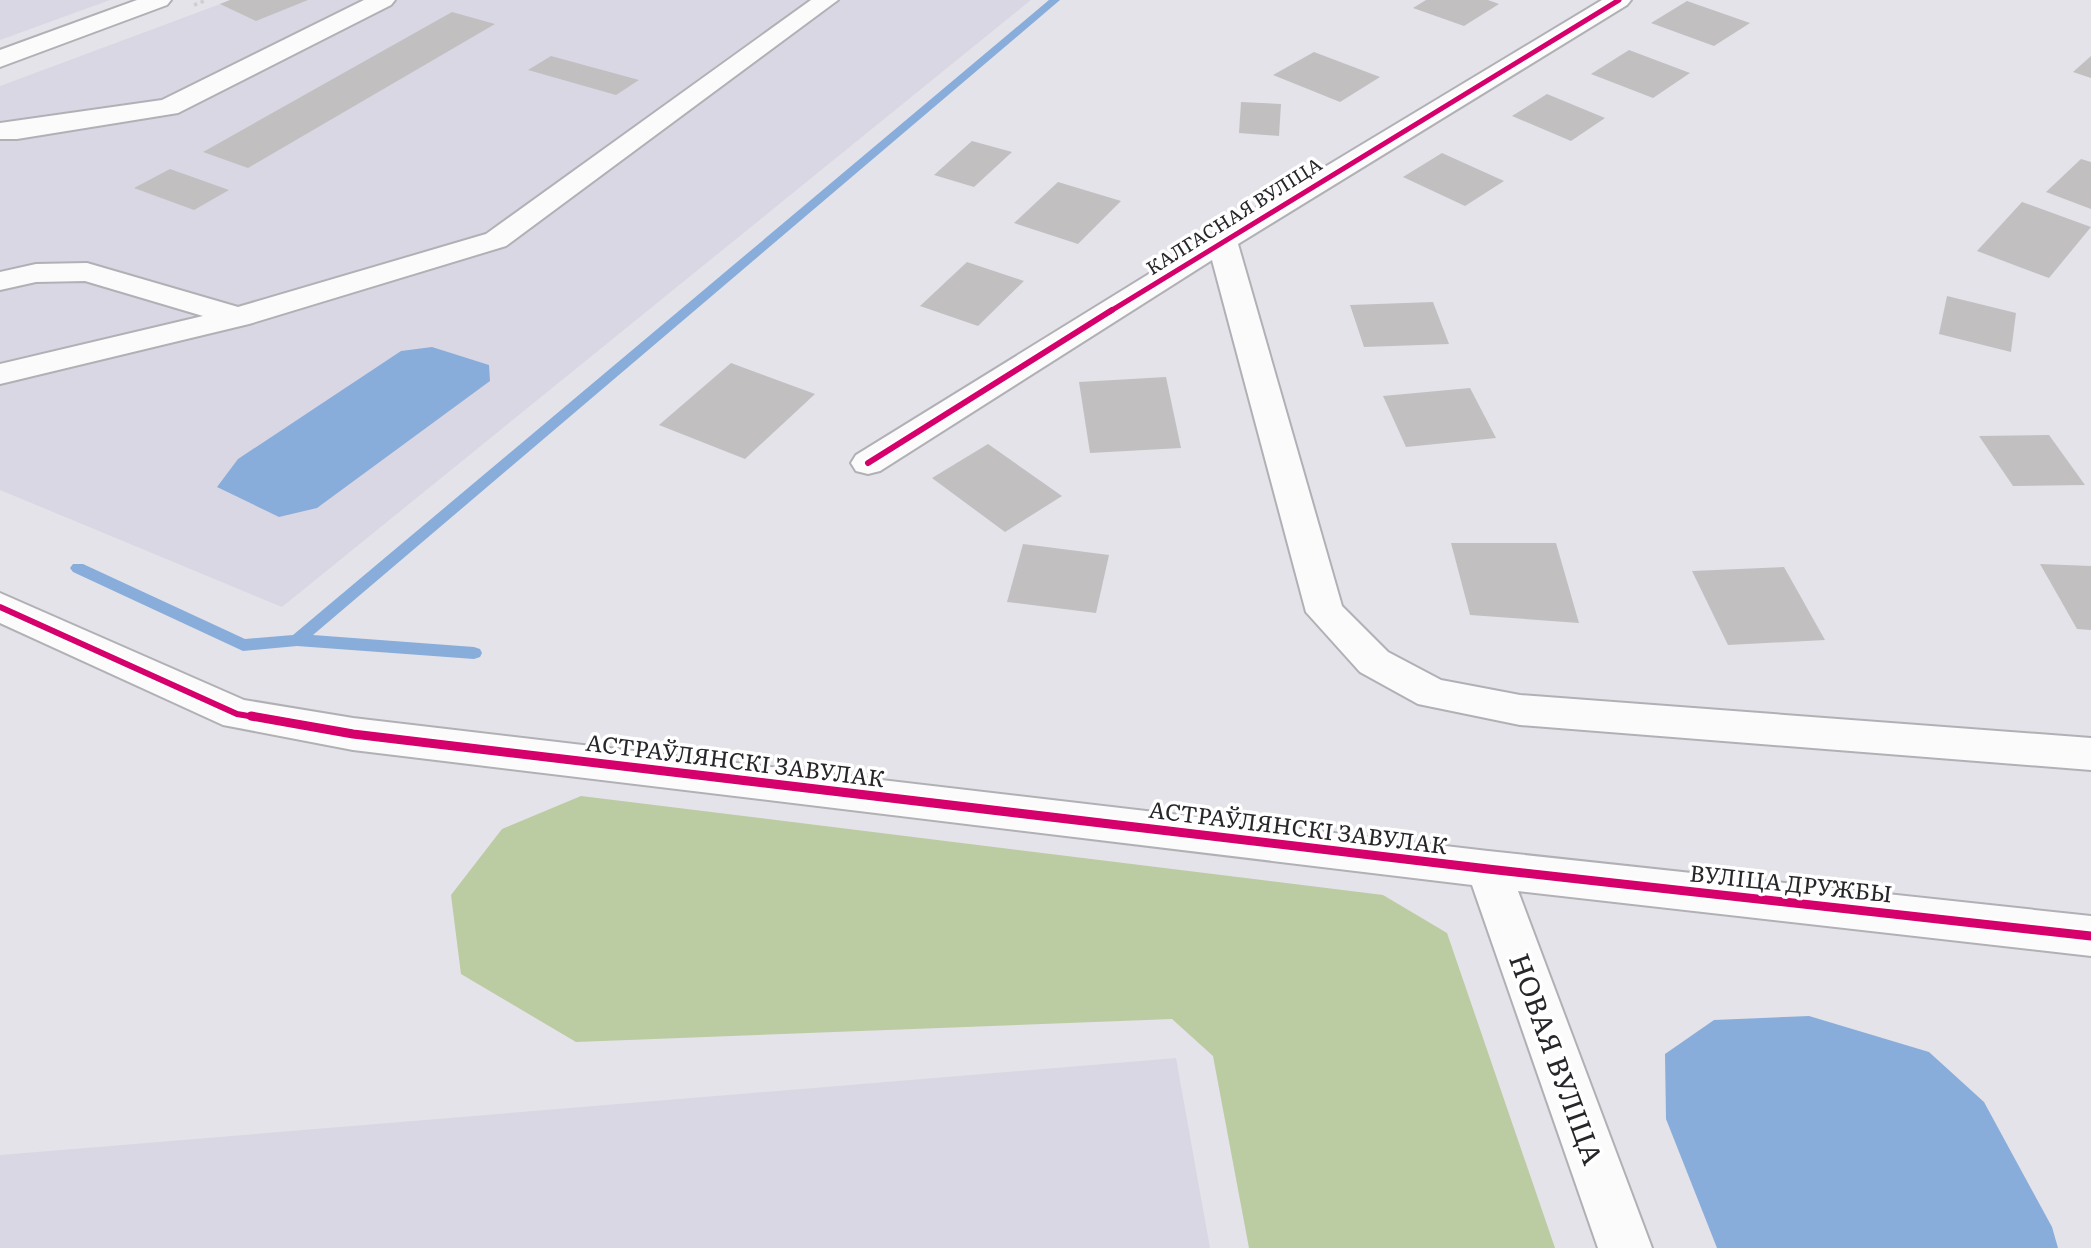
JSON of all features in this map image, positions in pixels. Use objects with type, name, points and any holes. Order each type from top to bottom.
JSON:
[{"type":"street","points":[[0,59],[159,0]]},
{"type":"street","points":[[0,131],[17,131],[169,107],[383,0]]},
{"type":"street","points":[[0,374],[238,317],[496,240],[826,0]]},
{"type":"street","name":"КАЛГАСНАЯ ВУЛІЦА","points":[[868,463],[1222,241],[1619,0]]},
{"type":"street","points":[[1222,241],[1325,612],[1374,662],[1432,693],[1520,710],[2091,754]]},
{"type":"street","points":[[0,281],[36,273],[87,272],[238,317]]},
{"type":"street","name":"АСТРАЎЛЯНСКІ ЗАВУЛАК","points":[[0,607],[237,714],[314,728],[1488,869]]},
{"type":"street","name":"ВУЛІЦА ДРУЖБЫ","points":[[1488,869],[2091,936]]},
{"type":"street","name":"НОВАЯ ВУЛІЦА","points":[[1488,869],[1625,1248]]},
{"type":"shaded area","points":[[0,0],[110,0],[0,40]]},
{"type":"shaded area","points":[[231,0],[1031,0],[282,607],[0,490],[0,86]]},
{"type":"shaded area","points":[[1176,1058],[1210,1248],[0,1248],[0,1155]]},
{"type":"green space","points":[[581,796],[1383,895],[1447,933],[1555,1248],[1249,1248],[1213,1056],[1172,1019],[576,1042],[461,974],[451,895],[502,829]]},
{"type":"water","points":[[432,347],[489,365],[490,381],[317,508],[279,517],[217,487],[238,459],[401,351]]},
{"type":"water","points":[[1809,1016],[1929,1052],[1984,1102],[2052,1227],[2058,1248],[1717,1248],[1666,1119],[1665,1054],[1714,1020]]},
{"type":"building","points":[[230,0],[308,0],[256,21],[220,4]]},
{"type":"building","points":[[1426,0],[1488,0],[1499,4],[1464,26],[1413,8]]},
{"type":"building","points":[[1687,1],[1750,23],[1714,46],[1651,23]]},
{"type":"building","points":[[452,12],[495,24],[248,168],[203,152]]},
{"type":"building","points":[[1629,50],[1690,73],[1653,98],[1591,74]]},
{"type":"building","points":[[1314,52],[1380,77],[1340,102],[1273,75]]},
{"type":"building","points":[[551,56],[639,80],[616,95],[528,70]]},
{"type":"building","points":[[2091,56],[2091,78],[2073,72]]},
{"type":"building","points":[[1547,94],[1605,118],[1571,141],[1512,116]]},
{"type":"building","points":[[1241,102],[1281,104],[1279,136],[1239,133]]},
{"type":"building","points":[[972,141],[1012,152],[974,187],[934,175]]},
{"type":"building","points":[[1442,153],[1504,181],[1465,206],[1403,177]]},
{"type":"building","points":[[2081,159],[2091,162],[2091,209],[2046,192]]},
{"type":"building","points":[[170,169],[229,190],[194,210],[134,188]]},
{"type":"building","points":[[1058,182],[1121,201],[1078,244],[1014,223]]},
{"type":"building","points":[[2022,202],[2091,227],[2049,278],[1977,251]]},
{"type":"building","points":[[967,262],[1024,281],[978,326],[920,306]]},
{"type":"building","points":[[1947,296],[2016,313],[2011,352],[1939,334]]},
{"type":"building","points":[[1433,302],[1449,344],[1364,347],[1350,305]]},
{"type":"building","points":[[731,363],[815,394],[745,459],[659,425]]},
{"type":"building","points":[[1166,377],[1181,448],[1090,453],[1079,382]]},
{"type":"building","points":[[1470,388],[1496,438],[1406,447],[1383,396]]},
{"type":"building","points":[[2049,435],[2085,485],[2013,486],[1979,436]]},
{"type":"building","points":[[988,444],[1062,496],[1005,532],[932,478]]},
{"type":"building","points":[[1451,543],[1556,543],[1579,623],[1470,615]]},
{"type":"building","points":[[1023,544],[1109,555],[1096,613],[1007,602]]},
{"type":"building","points":[[2040,564],[2091,566],[2091,630],[2077,629]]},
{"type":"building","points":[[1784,567],[1825,640],[1728,645],[1692,571]]},
{"type":"waterway","points":[[297,640],[1055,0]]},
{"type":"waterway","points":[[78,568],[243,645],[297,640]]},
{"type":"waterway","points":[[297,640],[474,653]]},
{"type":"cycle path","points":[[868,463],[1222,241],[1619,0]]},
{"type":"cycle path","points":[[0,607],[237,714],[353,734],[1488,869],[2091,936]]}]
